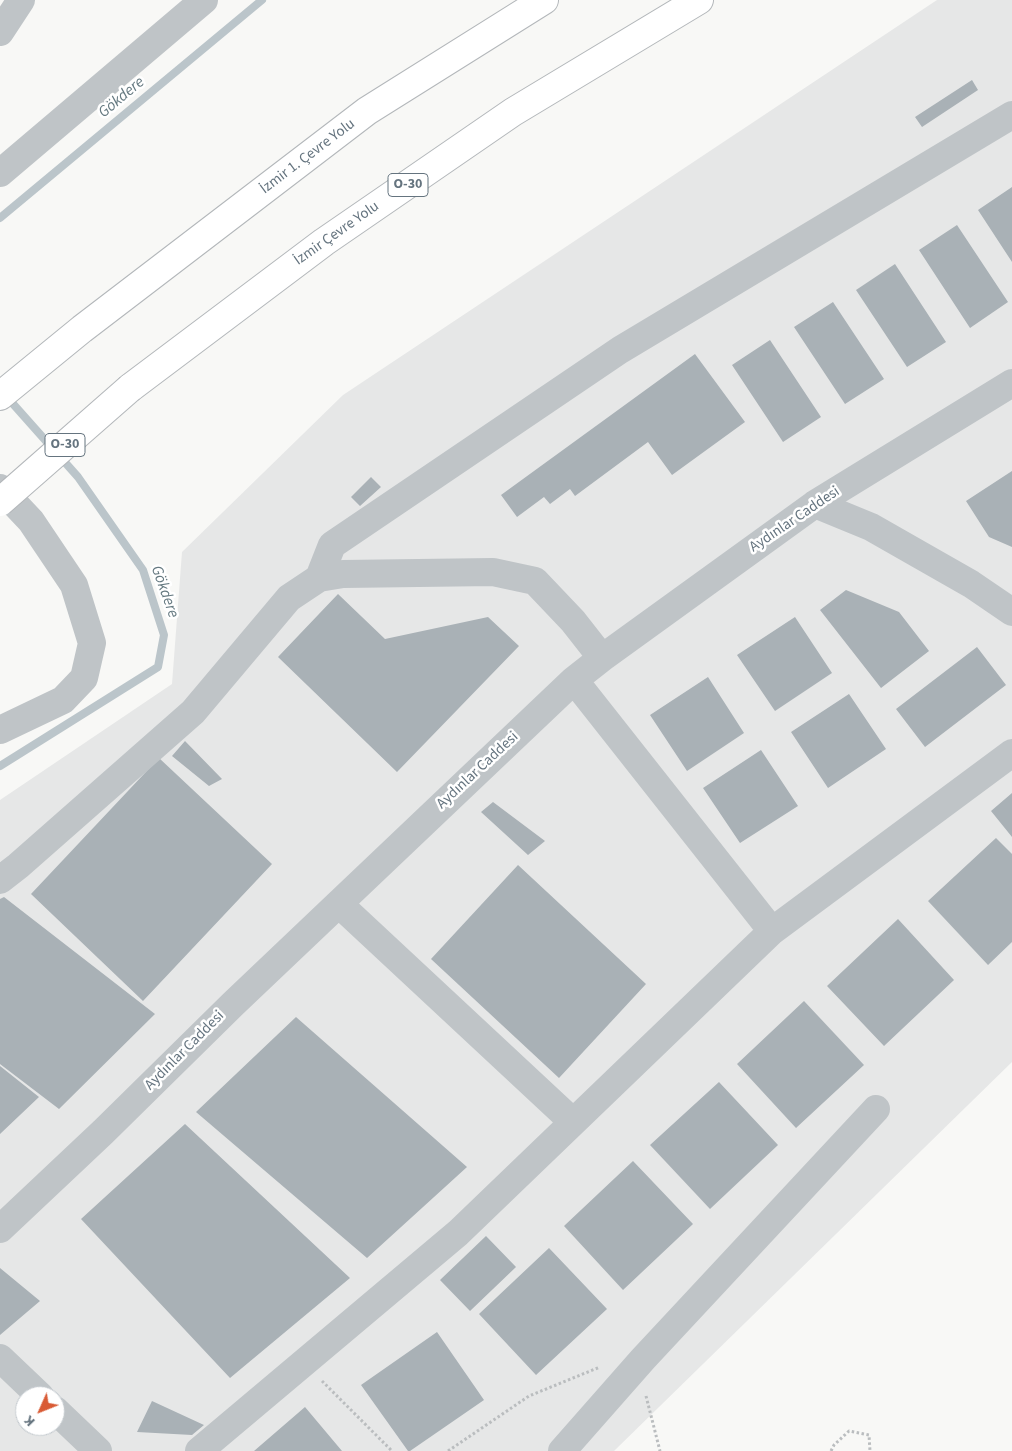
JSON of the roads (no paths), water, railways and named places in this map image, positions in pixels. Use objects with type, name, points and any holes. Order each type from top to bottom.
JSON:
[{"type":"highway","name":"İzmir 1. Çevre Yolu","points":[[0,396],[82,329],[367,111],[544,0]]},
{"type":"highway","name":"İzmir Çevre Yolu","points":[[0,502],[130,388],[324,242],[513,112],[699,0]]},
{"type":"street","points":[[0,32],[21,0]]},
{"type":"street","points":[[0,173],[204,0]]},
{"type":"street","points":[[319,578],[332,546],[620,350],[1012,115]]},
{"type":"street","name":"Aydınlar Caddesi","points":[[0,1228],[103,1132],[233,1004],[574,680],[815,504],[1012,383]]},
{"type":"street","points":[[0,488],[31,521],[74,585],[92,643],[84,678],[63,700],[0,730]]},
{"type":"street","points":[[815,504],[871,527],[970,584],[1012,612]]},
{"type":"street","points":[[0,880],[193,712],[289,598],[319,578],[343,574],[493,572],[535,581],[573,621],[602,658]]},
{"type":"street","points":[[574,680],[772,931]]},
{"type":"street","points":[[199,1451],[458,1233],[772,931],[1012,752]]},
{"type":"street","points":[[339,904],[573,1122]]},
{"type":"street","points":[[562,1451],[650,1352],[876,1109]]},
{"type":"street","points":[[0,1358],[29,1386]]},
{"type":"street","points":[[65,1422],[86,1447]]},
{"type":"waterway","name":"Gökdere","points":[[0,218],[262,0]]},
{"type":"waterway","name":"Gökdere","points":[[0,766],[158,667],[164,635],[143,570],[78,477],[6,396]]}]
